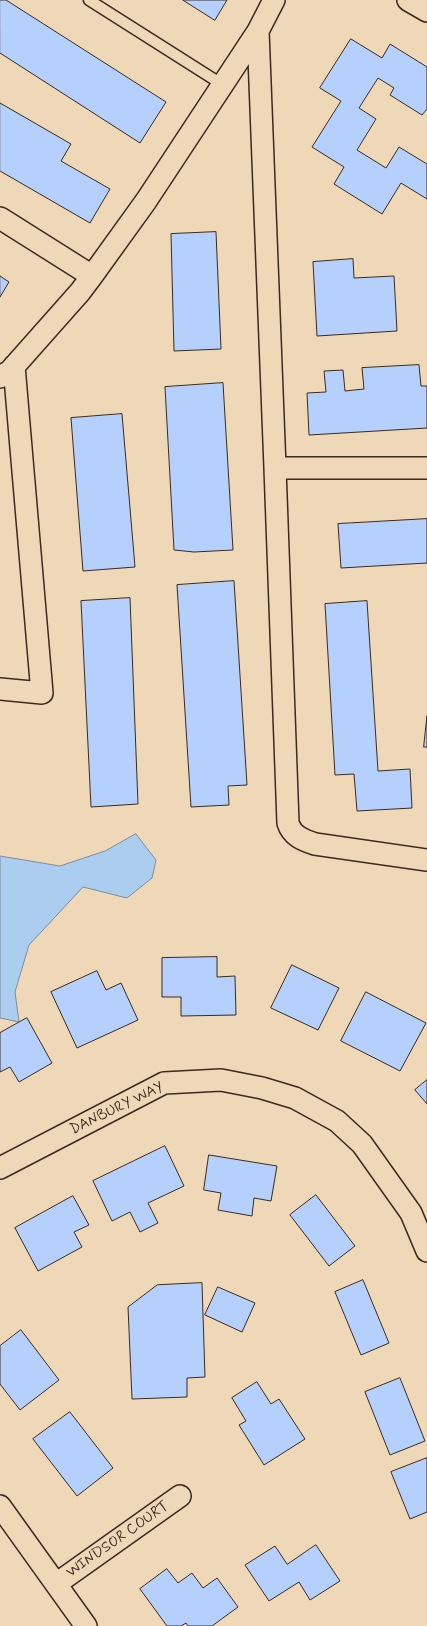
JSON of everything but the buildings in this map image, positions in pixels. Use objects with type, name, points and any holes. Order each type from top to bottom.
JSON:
[{"type":"street","points":[[0,689],[42,694],[7,372],[80,292],[146,201],[258,31],[274,0]]},
{"type":"street","points":[[408,0],[427,11]]},
{"type":"street","points":[[258,31],[288,823],[290,830],[300,839],[315,844],[427,860]]},
{"type":"street","points":[[0,218],[92,276]]},
{"type":"street","points":[[275,468],[427,468]]},
{"type":"street","name":"DANBURY WAY","points":[[0,1168],[164,1083],[221,1080],[228,1081],[262,1088],[295,1098],[337,1121],[362,1144],[411,1213],[427,1251]]},
{"type":"street","name":"WINDSOR COURT","points":[[56,1584],[180,1496]]},
{"type":"street","points":[[0,1506],[86,1626]]},
{"type":"lane","points":[[89,0],[223,85]]},
{"type":"water","points":[[136,834],[156,860],[152,878],[127,898],[83,887],[29,945],[15,992],[19,1022],[0,1018],[0,856],[60,866],[105,851]]}]
